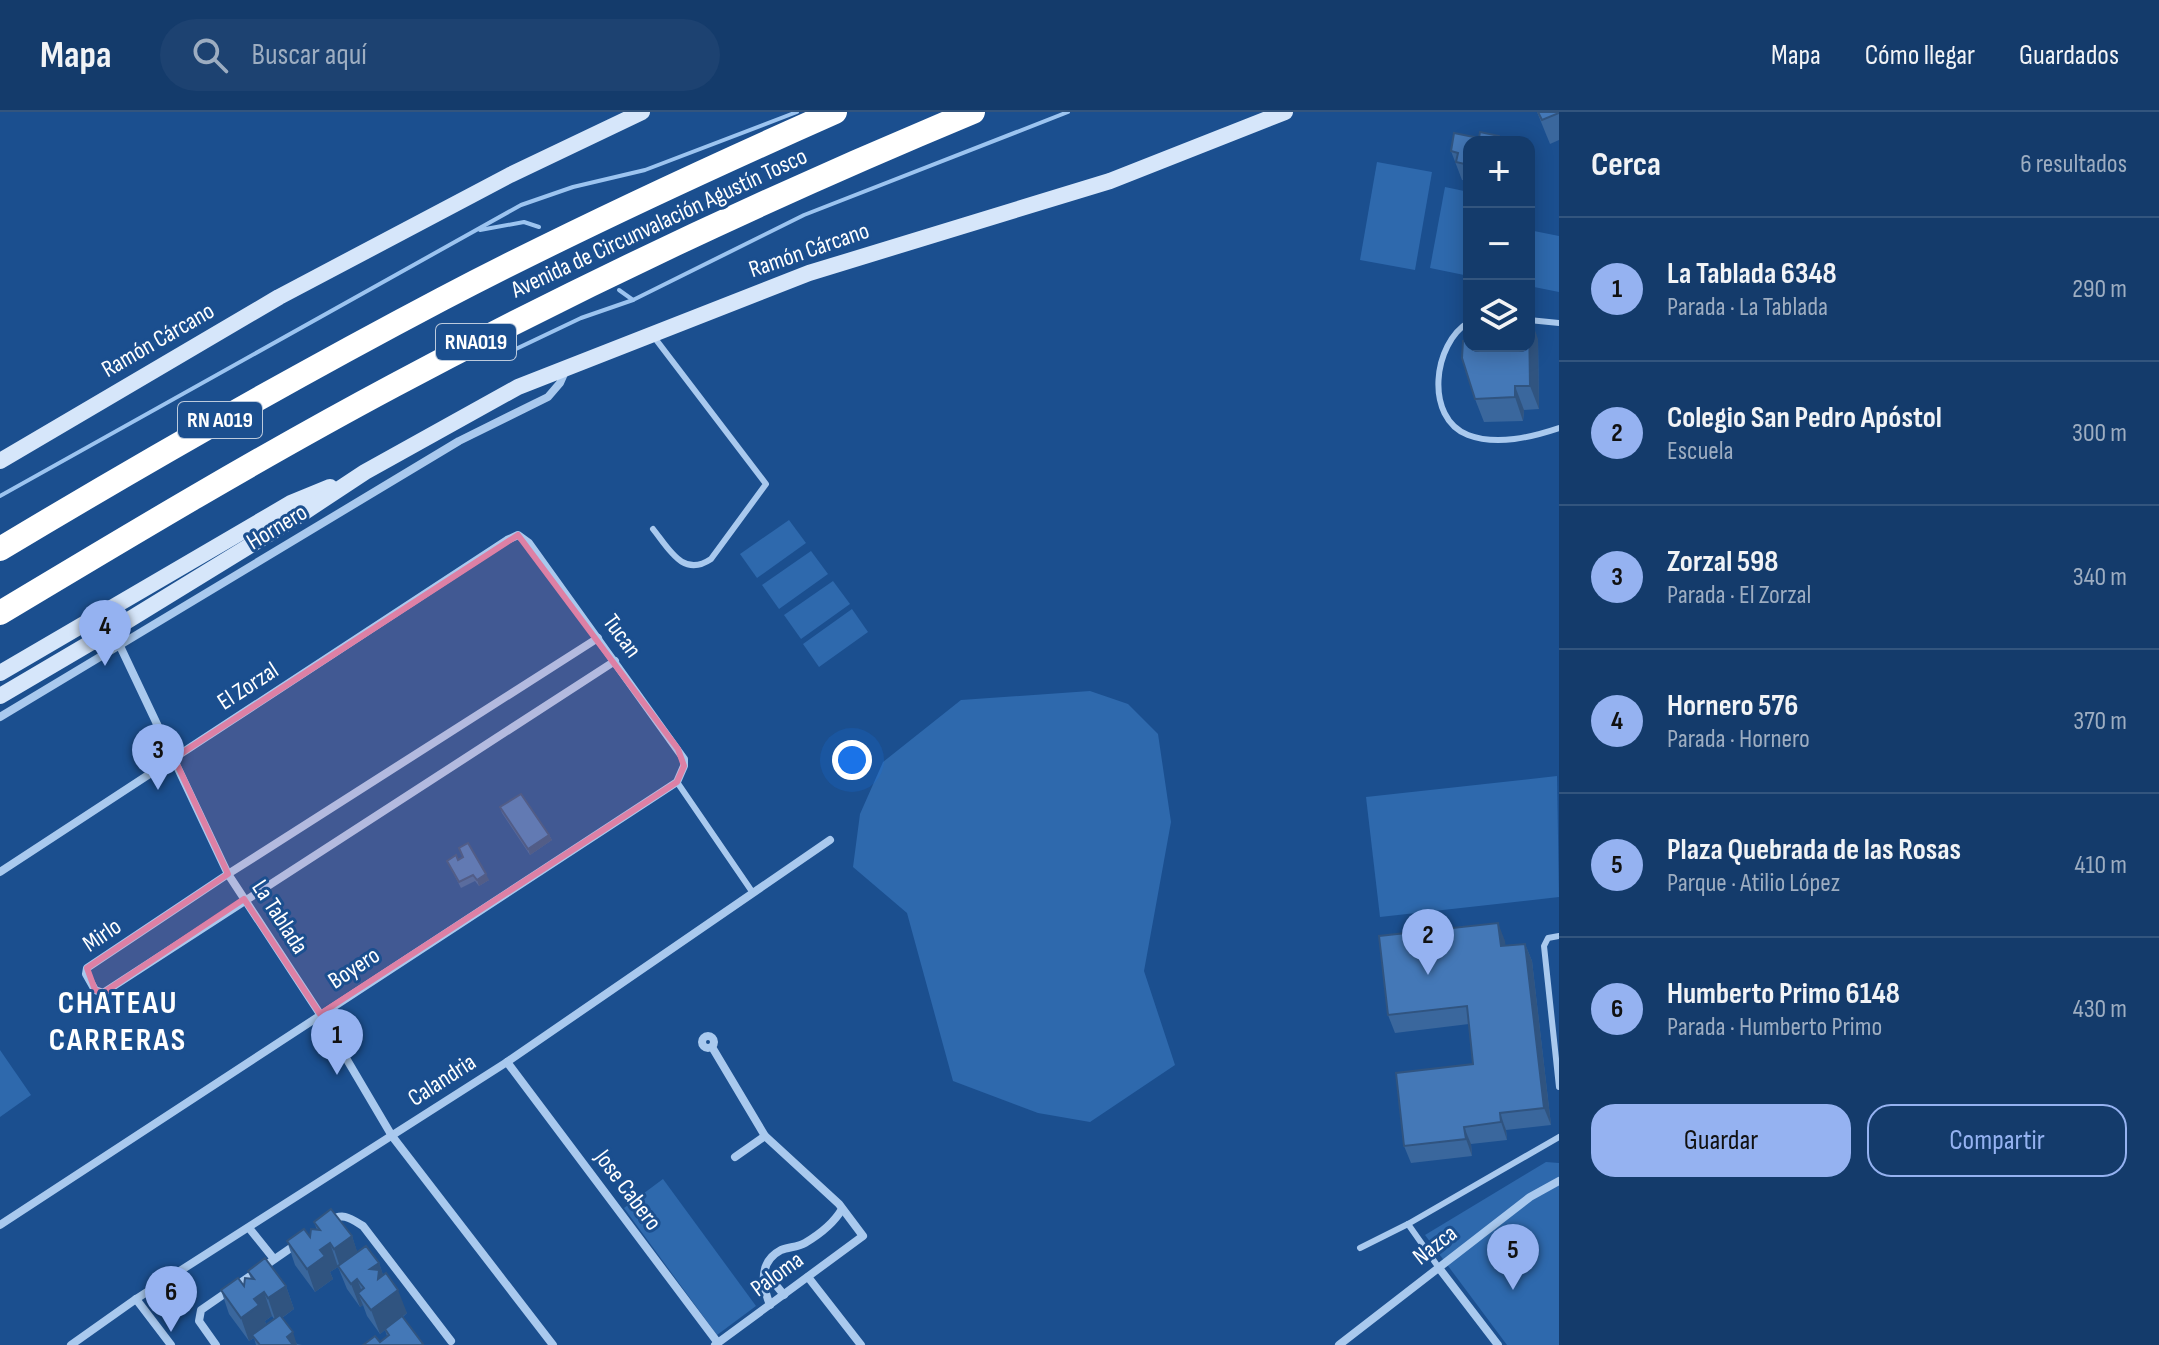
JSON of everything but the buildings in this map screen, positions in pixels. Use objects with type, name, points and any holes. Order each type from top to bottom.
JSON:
[{"type":"highway","name":"Avenida de Circunvalación Agustín Tosco","points":[[0,549],[222,419],[444,298],[635,203],[835,112]]},
{"type":"highway","name":"Avenida de Circunvalación Agustín Tosco","points":[[0,613],[260,459],[482,339],[750,209],[973,112]]},
{"type":"main road","name":"Ramón Cárcano","points":[[0,461],[279,297],[510,175],[642,112]]},
{"type":"main road","name":"Ramón Cárcano","points":[[0,696],[141,613],[365,472],[518,387],[853,258],[1110,181],[1285,112]]},
{"type":"main road","name":"Ramón Cárcano","points":[[0,673],[291,503],[365,472]]},
{"type":"street","name":"Hornero","points":[[0,717],[459,441],[548,397],[560,383],[567,367]]},
{"type":"street","name":"Tucan","points":[[518,535],[529,543],[678,749],[684,766],[677,782]]},
{"type":"street","name":"El Zorzal","points":[[0,872],[518,535]]},
{"type":"street","name":"Mirlo","points":[[598,638],[228,874],[87,968],[86,974],[95,990],[103,993],[615,661]]},
{"type":"street","name":"La Tablada","points":[[120,646],[228,874],[320,1014],[392,1136],[553,1345]]},
{"type":"street","name":"Boyero","points":[[0,1225],[677,782]]},
{"type":"street","name":"Calandria","points":[[71,1345],[136,1299],[507,1062],[830,840]]},
{"type":"street","points":[[712,1047],[765,1136],[842,1209],[835,1220],[803,1244],[780,1251],[771,1258],[764,1269],[762,1284],[770,1305]]},
{"type":"street","name":"Jose Cabero","points":[[507,1062],[717,1344]]},
{"type":"street","points":[[735,1157],[765,1136]]},
{"type":"street","name":"Nazca","points":[[1341,1344],[1530,1197],[1559,1181]]},
{"type":"street","name":"Paloma","points":[[717,1344],[863,1236],[842,1209]]},
{"type":"street","points":[[325,1224],[337,1216],[348,1216],[363,1226],[451,1341]]},
{"type":"street","points":[[249,1228],[274,1259]]},
{"type":"street","points":[[216,1345],[199,1321],[201,1310],[312,1233]]},
{"type":"street","points":[[1439,1268],[1498,1345]]},
{"type":"street","points":[[764,1276],[771,1279],[784,1295]]},
{"type":"street","points":[[808,1277],[861,1345]]},
{"type":"street","points":[[136,1299],[171,1345]]},
{"type":"lane","points":[[1535,321],[1559,323]]},
{"type":"lane","points":[[1463,326],[1449,341],[1438,374],[1442,408],[1457,429],[1479,438],[1513,439],[1559,428]]},
{"type":"lane","points":[[652,334],[766,484],[711,559],[700,566],[688,566],[673,555],[653,529]]},
{"type":"lane","points":[[677,782],[753,893]]},
{"type":"lane","points":[[1559,936],[1548,938],[1544,946],[1559,1087]]},
{"type":"lane","points":[[1360,1248],[1408,1224],[1559,1137]]},
{"type":"lane","points":[[1408,1224],[1439,1268]]},
{"type":"highlighted area","points":[[518,535],[678,749],[684,766],[677,782],[320,1014],[244,899],[103,993],[95,990],[87,968],[228,874],[174,758]]},
{"type":"shaded area","points":[[1377,162],[1432,172],[1415,270],[1360,260]]},
{"type":"shaded area","points":[[1445,187],[1463,191],[1463,275],[1430,268]]},
{"type":"shaded area","points":[[1535,231],[1559,236],[1559,292],[1535,287]]},
{"type":"shaded area","points":[[789,520],[806,543],[757,578],[740,554]]},
{"type":"shaded area","points":[[811,551],[828,574],[779,609],[762,585]]},
{"type":"shaded area","points":[[833,581],[850,604],[801,639],[784,615]]},
{"type":"shaded area","points":[[852,609],[868,632],[819,667],[803,644]]},
{"type":"shaded area","points":[[1090,691],[1128,704],[1158,734],[1171,822],[1144,971],[1175,1065],[1090,1122],[1038,1113],[953,1081],[907,913],[853,867],[860,814],[883,762],[961,700]]},
{"type":"shaded area","points":[[1557,776],[1559,897],[1380,917],[1366,797]]},
{"type":"shaded area","points":[[0,1050],[31,1095],[0,1117]]},
{"type":"shaded area","points":[[1546,1162],[1559,1163],[1559,1345],[1507,1345],[1425,1235]]},
{"type":"shaded area","points":[[663,1179],[756,1306],[717,1335],[624,1208]]},
{"type":"waterway","points":[[0,496],[521,205],[573,187],[645,170],[797,112]]},
{"type":"waterway","points":[[499,357],[581,318],[633,300],[804,215],[1068,112]]},
{"type":"waterway","points":[[480,230],[524,222],[539,227]]},
{"type":"waterway","points":[[619,290],[633,300]]},
{"type":"place","name":"Hornero 576","points":[[105,666]]},
{"type":"place","name":"Zorzal 598","points":[[158,790]]},
{"type":"place","name":"Colegio San Pedro Apóstol","points":[[1428,975]]},
{"type":"place","name":"La Tablada 6348","points":[[337,1075]]},
{"type":"place","name":"Plaza Quebrada de las Rosas","points":[[1513,1290]]},
{"type":"place","name":"Humberto Primo 6148","points":[[171,1332]]},
{"type":"district","name":"CHATEAU CARRERAS","points":[[118,1022]]}]
